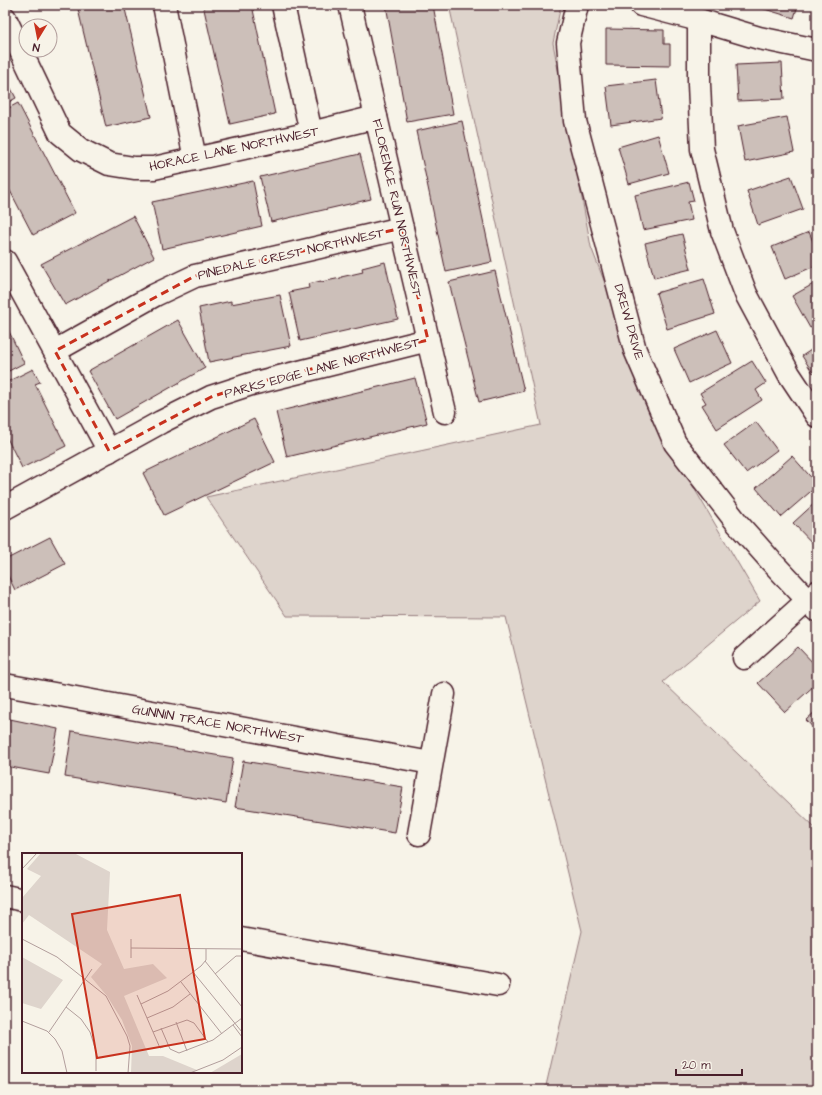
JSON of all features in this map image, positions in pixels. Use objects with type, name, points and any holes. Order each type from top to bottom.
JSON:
[{"type":"street","points":[[164,5],[195,159]]},
{"type":"street","points":[[283,5],[311,133]]},
{"type":"street","name":"FLORENCE RUN NORTHWEST","points":[[350,5],[445,412]]},
{"type":"street","name":"DREW DRIVE","points":[[577,5],[568,43],[575,121],[635,350],[675,443],[738,524],[770,560],[814,601]]},
{"type":"street","points":[[642,5],[759,38],[817,50]]},
{"type":"street","name":"HORACE LANE NORTHWEST","points":[[5,18],[60,133],[80,150],[109,164],[134,168],[154,168],[376,117]]},
{"type":"street","points":[[699,20],[699,84],[702,149],[722,231],[746,294],[788,374],[817,416]]},
{"type":"street","name":"PINEDALE CREST NORTHWEST","points":[[55,351],[155,295],[195,276],[402,228]]},
{"type":"street","points":[[5,261],[109,450]]},
{"type":"street","name":"PARKS EDGE LANE NORTHWEST","points":[[6,505],[211,397],[251,384],[428,340]]},
{"type":"street","points":[[744,658],[814,601]]},
{"type":"street","name":"GUNNIN TRACE NORTHWEST","points":[[5,685],[431,763]]},
{"type":"street","points":[[419,834],[444,694]]},
{"type":"street","points":[[5,896],[22,900]]},
{"type":"street","points":[[242,939],[498,985]]},
{"type":"highlighted area","points":[[402,228],[428,340],[251,384],[211,397],[109,451],[55,351],[195,276]]},
{"type":"shaded area","points":[[449,5],[561,5],[553,43],[591,247],[666,440],[760,601],[663,682],[817,830],[817,1090],[545,1090],[582,931],[506,617],[287,616],[206,497],[541,425]]},
{"type":"building","points":[[77,5],[124,5],[151,117],[106,127]]},
{"type":"building","points":[[203,5],[252,5],[275,114],[230,124]]},
{"type":"building","points":[[386,5],[433,5],[453,114],[407,122]]},
{"type":"building","points":[[758,5],[798,5],[794,18],[758,7]]},
{"type":"building","points":[[606,29],[664,30],[664,44],[670,44],[670,66],[606,65]]},
{"type":"building","points":[[782,63],[784,99],[738,101],[736,65]]},
{"type":"building","points":[[5,77],[16,98],[5,104]]},
{"type":"building","points":[[656,80],[661,118],[611,125],[606,86]]},
{"type":"building","points":[[18,103],[75,213],[33,235],[5,181],[5,110]]},
{"type":"building","points":[[787,117],[794,152],[745,162],[738,126]]},
{"type":"building","points":[[462,121],[492,262],[446,272],[416,131]]},
{"type":"building","points":[[658,135],[669,173],[629,184],[618,147]]},
{"type":"building","points":[[360,154],[371,199],[271,222],[260,177]]},
{"type":"building","points":[[791,176],[803,209],[758,225],[747,191]]},
{"type":"building","points":[[253,181],[262,226],[162,249],[152,202]]},
{"type":"building","points":[[689,182],[694,201],[688,202],[692,220],[643,230],[635,195]]},
{"type":"building","points":[[133,216],[154,257],[65,305],[41,264]]},
{"type":"building","points":[[809,232],[817,251],[817,265],[785,279],[772,247]]},
{"type":"building","points":[[682,234],[691,269],[654,278],[645,243]]},
{"type":"building","points":[[385,262],[398,319],[300,341],[289,292],[309,288],[308,284],[363,272],[362,268]]},
{"type":"building","points":[[495,271],[524,391],[479,402],[449,282]]},
{"type":"building","points":[[704,279],[715,314],[667,329],[656,293]]},
{"type":"building","points":[[817,282],[817,325],[810,328],[792,296]]},
{"type":"building","points":[[280,295],[291,346],[209,362],[199,308],[231,301],[231,304]]},
{"type":"building","points":[[178,320],[205,368],[115,419],[88,371]]},
{"type":"building","points":[[5,323],[24,363],[5,373]]},
{"type":"building","points":[[717,330],[732,363],[689,383],[674,349]]},
{"type":"building","points":[[817,346],[817,370],[813,373],[802,356]]},
{"type":"building","points":[[752,361],[766,383],[756,390],[762,400],[717,429],[702,405],[706,403],[700,393]]},
{"type":"building","points":[[33,369],[40,382],[35,384],[66,446],[22,468],[5,434],[5,383]]},
{"type":"building","points":[[415,378],[427,423],[287,457],[276,412]]},
{"type":"building","points":[[254,419],[275,462],[164,515],[143,473]]},
{"type":"building","points":[[756,422],[777,450],[746,473],[724,445]]},
{"type":"building","points":[[792,456],[817,484],[817,486],[781,517],[756,488]]},
{"type":"building","points":[[817,501],[817,548],[793,523]]},
{"type":"building","points":[[50,537],[65,564],[15,590],[5,570],[5,560]]},
{"type":"building","points":[[798,647],[817,667],[817,683],[785,712],[758,683]]},
{"type":"building","points":[[817,710],[817,732],[806,720]]},
{"type":"building","points":[[5,718],[58,729],[49,774],[5,766]]},
{"type":"building","points":[[72,731],[233,758],[226,803],[65,777]]},
{"type":"building","points":[[243,761],[403,787],[395,833],[235,807]]}]
